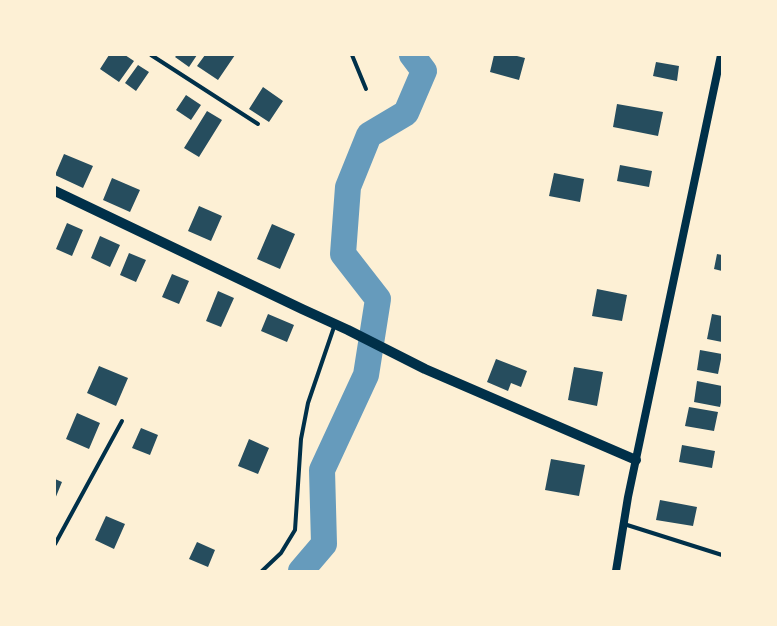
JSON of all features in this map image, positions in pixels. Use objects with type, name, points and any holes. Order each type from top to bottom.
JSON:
[{"type":"main road","points":[[616,571],[628,497],[721,55]]},
{"type":"main road","points":[[55,191],[348,330],[425,369],[636,460]]},
{"type":"street","points":[[151,55],[258,124]]},
{"type":"street","points":[[352,55],[366,89]]},
{"type":"street","points":[[262,571],[280,553],[295,530],[300,439],[308,403],[335,324]]},
{"type":"street","points":[[55,544],[122,421]]},
{"type":"street","points":[[624,524],[722,555]]},
{"type":"building","points":[[109,55],[125,55],[134,61],[119,82],[100,69]]},
{"type":"building","points":[[177,55],[197,55],[189,67],[175,57]]},
{"type":"building","points":[[205,55],[235,55],[218,80],[197,66]]},
{"type":"building","points":[[494,55],[513,55],[525,58],[519,80],[490,72]]},
{"type":"building","points":[[656,62],[679,66],[677,81],[653,76]]},
{"type":"building","points":[[138,65],[149,72],[136,91],[125,83]]},
{"type":"building","points":[[263,87],[283,101],[269,122],[249,109]]},
{"type":"building","points":[[186,95],[201,105],[191,120],[176,110]]},
{"type":"building","points":[[617,104],[663,112],[658,136],[613,127]]},
{"type":"building","points":[[207,111],[222,120],[199,157],[184,148]]},
{"type":"building","points":[[64,154],[93,166],[83,188],[55,175]]},
{"type":"building","points":[[620,165],[652,171],[649,187],[617,181]]},
{"type":"building","points":[[554,173],[584,179],[580,202],[549,196]]},
{"type":"building","points":[[112,178],[140,190],[130,212],[103,200]]},
{"type":"building","points":[[199,206],[222,216],[211,241],[188,231]]},
{"type":"building","points":[[67,223],[83,230],[72,256],[56,249]]},
{"type":"building","points":[[272,224],[295,234],[280,269],[257,259]]},
{"type":"building","points":[[100,236],[120,245],[110,267],[91,258]]},
{"type":"building","points":[[129,253],[146,260],[136,282],[120,275]]},
{"type":"building","points":[[717,254],[722,255],[722,271],[714,269]]},
{"type":"building","points":[[172,274],[189,281],[179,304],[162,297]]},
{"type":"building","points":[[597,289],[627,295],[622,321],[592,316]]},
{"type":"building","points":[[218,291],[234,298],[221,327],[206,321]]},
{"type":"building","points":[[268,314],[294,325],[287,342],[261,331]]},
{"type":"building","points":[[712,314],[722,316],[722,342],[707,339]]},
{"type":"building","points":[[700,350],[722,354],[718,374],[697,370]]},
{"type":"building","points":[[496,359],[527,371],[521,387],[511,383],[508,391],[487,382]]},
{"type":"building","points":[[99,366],[128,378],[116,406],[87,393]]},
{"type":"building","points":[[574,367],[603,372],[597,406],[568,400]]},
{"type":"building","points":[[697,381],[722,386],[720,407],[694,402]]},
{"type":"building","points":[[689,407],[718,412],[714,431],[685,426]]},
{"type":"building","points":[[77,413],[100,423],[89,449],[66,439]]},
{"type":"building","points":[[141,428],[158,435],[150,455],[132,448]]},
{"type":"building","points":[[249,439],[269,448],[258,474],[238,466]]},
{"type":"building","points":[[682,445],[715,451],[712,468],[679,462]]},
{"type":"building","points":[[551,459],[585,465],[579,496],[545,490]]},
{"type":"building","points":[[55,479],[62,482],[55,499]]},
{"type":"building","points":[[660,500],[697,507],[693,526],[656,520]]},
{"type":"building","points":[[106,516],[125,524],[114,549],[95,540]]},
{"type":"building","points":[[197,542],[215,550],[208,567],[189,559]]},
{"type":"waterway","points":[[301,571],[324,544],[322,470],[366,375],[378,299],[343,254],[348,187],[369,135],[406,113],[424,71],[412,55]]}]
